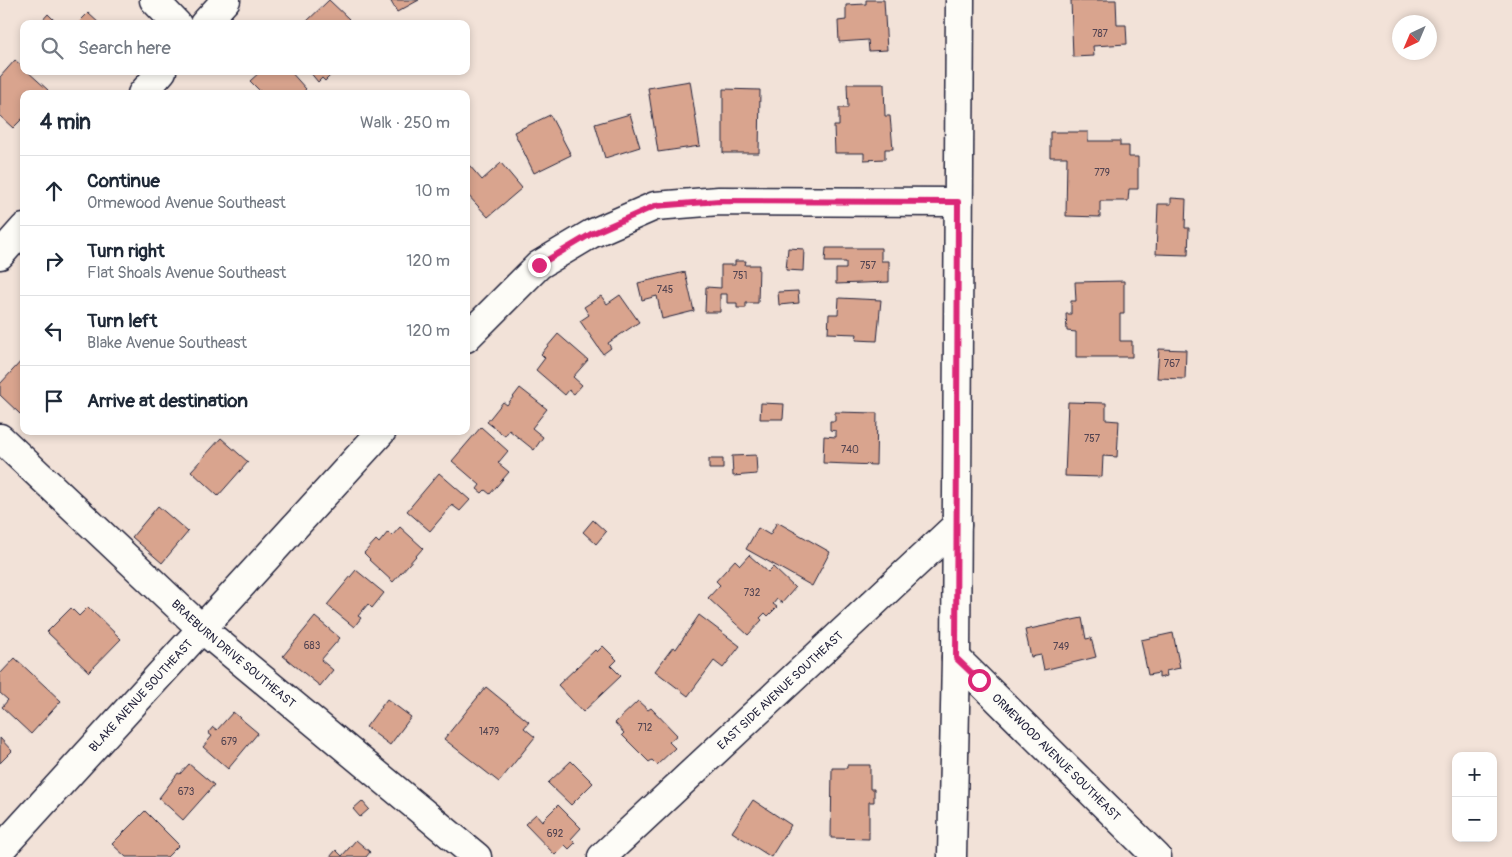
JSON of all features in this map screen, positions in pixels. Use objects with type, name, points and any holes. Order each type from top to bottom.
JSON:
[{"type":"street","points":[[154,0],[172,20]]},
{"type":"street","points":[[208,20],[226,0]]},
{"type":"street","points":[[952,857],[956,658],[960,0]]},
{"type":"street","points":[[145,90],[159,75]]},
{"type":"street","points":[[470,334],[539,265],[591,234],[655,206],[719,201],[958,202]]},
{"type":"street","points":[[0,256],[20,233]]},
{"type":"street","name":"BLAKE AVENUE SOUTHEAST","points":[[0,850],[378,435]]},
{"type":"street","name":"BRAEBURN DRIVE SOUTHEAST","points":[[0,438],[202,629],[477,857]]},
{"type":"street","name":"EAST SIDE AVENUE SOUTHEAST","points":[[602,857],[957,525]]},
{"type":"street","name":"ORMEWOOD AVENUE SOUTHEAST","points":[[956,658],[1157,857]]},
{"type":"building","points":[[329,0],[349,19],[348,20],[308,20]]},
{"type":"building","points":[[390,0],[419,0],[397,12]]},
{"type":"building","points":[[866,0],[884,0],[887,50],[869,51],[868,40],[839,42],[838,21],[846,20],[846,5],[866,4]]},
{"type":"building","points":[[1071,0],[1116,0],[1117,25],[1126,25],[1127,44],[1093,46],[1094,56],[1073,57]]},
{"type":"building","points":[[88,13],[96,20],[81,20]]},
{"type":"building","points":[[48,14],[54,20],[43,20]]},
{"type":"building","points":[[15,60],[20,64],[20,75],[31,75],[48,90],[20,90],[20,121],[13,128],[0,116],[0,77]]},
{"type":"building","points":[[257,75],[294,75],[306,89],[259,90],[250,81]]},
{"type":"building","points":[[312,75],[331,75],[325,81],[322,78],[318,82]]},
{"type":"building","points":[[690,81],[700,146],[658,152],[648,88]]},
{"type":"building","points":[[847,84],[884,84],[885,116],[890,116],[893,149],[885,149],[885,159],[864,160],[864,153],[835,153],[834,126],[839,126],[839,108],[848,108]]},
{"type":"building","points":[[723,89],[760,90],[759,153],[723,153]]},
{"type":"building","points":[[630,114],[640,147],[605,158],[595,124]]},
{"type":"building","points":[[550,115],[571,155],[534,173],[514,132]]},
{"type":"building","points":[[1050,132],[1088,132],[1088,141],[1120,141],[1120,146],[1129,146],[1129,157],[1138,157],[1138,189],[1129,189],[1128,201],[1100,201],[1100,217],[1066,216],[1067,157],[1050,157]]},
{"type":"building","points":[[501,163],[522,188],[488,217],[470,197],[470,166],[482,180]]},
{"type":"building","points":[[1171,198],[1186,199],[1185,228],[1189,228],[1188,255],[1156,254],[1158,204],[1171,204]]},
{"type":"building","points":[[788,248],[804,249],[803,271],[786,270]]},
{"type":"building","points":[[826,248],[881,248],[881,261],[889,261],[889,282],[836,284],[836,269],[846,269],[846,262],[825,262]]},
{"type":"building","points":[[735,261],[746,261],[745,265],[759,265],[758,303],[746,303],[746,308],[737,308],[737,303],[727,303],[727,294],[720,294],[720,312],[705,312],[706,287],[721,288],[721,265],[735,265]]},
{"type":"building","points":[[685,272],[694,311],[662,319],[657,296],[642,300],[638,283]]},
{"type":"building","points":[[1124,281],[1124,314],[1120,314],[1120,341],[1132,341],[1132,357],[1076,357],[1076,332],[1067,331],[1066,314],[1071,314],[1071,301],[1076,301],[1075,282]]},
{"type":"building","points":[[798,291],[799,303],[779,305],[778,292]]},
{"type":"building","points":[[620,295],[639,322],[608,343],[611,348],[603,354],[580,321],[589,315],[584,307],[601,296],[607,304]]},
{"type":"building","points":[[839,298],[881,300],[877,341],[856,340],[857,334],[828,333],[829,314],[838,314]]},
{"type":"building","points":[[558,334],[588,360],[573,377],[582,385],[574,394],[569,390],[565,395],[536,370],[545,358],[541,354]]},
{"type":"building","points":[[1159,349],[1186,350],[1185,379],[1157,378]]},
{"type":"building","points":[[20,362],[20,414],[0,395],[0,384]]},
{"type":"building","points":[[520,388],[547,409],[532,428],[543,437],[534,450],[509,430],[505,436],[487,422],[503,402],[507,405]]},
{"type":"building","points":[[1068,402],[1106,403],[1106,420],[1119,421],[1117,457],[1103,456],[1102,477],[1065,476]]},
{"type":"building","points":[[761,403],[784,404],[783,419],[760,419]]},
{"type":"building","points":[[835,412],[877,413],[876,465],[823,463],[824,436],[836,437],[836,431],[830,430],[830,421],[835,421]]},
{"type":"building","points":[[481,427],[508,451],[498,463],[509,472],[490,494],[485,490],[482,493],[477,489],[480,485],[452,461]]},
{"type":"building","points":[[221,438],[248,462],[218,496],[191,471]]},
{"type":"building","points":[[756,455],[757,474],[733,476],[732,456]]},
{"type":"building","points":[[709,459],[723,459],[723,469],[709,469]]},
{"type":"building","points":[[439,473],[470,500],[460,511],[452,505],[430,531],[407,511]]},
{"type":"building","points":[[158,506],[188,532],[162,563],[132,537]]},
{"type":"building","points":[[593,520],[606,532],[596,544],[583,532]]},
{"type":"building","points":[[777,522],[830,552],[812,586],[746,549],[758,528],[770,535]]},
{"type":"building","points":[[400,527],[423,548],[393,582],[364,553],[376,540],[379,543],[388,532],[392,536]]},
{"type":"building","points":[[749,555],[768,572],[773,567],[795,588],[782,603],[777,599],[773,604],[777,607],[768,616],[765,613],[760,618],[762,620],[748,635],[708,598],[720,585],[716,581],[735,560],[740,565]]},
{"type":"building","points":[[356,570],[384,593],[372,608],[368,604],[358,616],[361,618],[354,627],[327,605]]},
{"type":"building","points":[[88,607],[121,639],[89,672],[47,632],[71,608],[79,616]]},
{"type":"building","points":[[699,615],[740,646],[723,668],[714,661],[688,696],[655,671],[673,647],[676,649]]},
{"type":"building","points":[[315,617],[340,638],[321,660],[333,670],[320,686],[283,656]]},
{"type":"building","points":[[1082,618],[1086,639],[1091,638],[1096,657],[1044,670],[1041,655],[1031,657],[1025,630]]},
{"type":"building","points":[[1173,633],[1180,668],[1166,671],[1167,676],[1159,678],[1159,673],[1148,675],[1141,640]]},
{"type":"building","points":[[603,646],[617,660],[611,666],[621,676],[583,712],[558,685],[595,650],[597,652]]},
{"type":"building","points":[[15,658],[61,701],[31,734],[2,707],[8,700],[0,693],[0,674]]},
{"type":"building","points":[[486,687],[529,722],[524,728],[535,737],[499,782],[444,739]]},
{"type":"building","points":[[387,699],[411,717],[390,745],[366,727]]},
{"type":"building","points":[[638,701],[648,710],[651,708],[677,735],[669,742],[675,748],[657,765],[652,760],[649,762],[622,735],[624,733],[615,723]]},
{"type":"building","points":[[233,712],[258,733],[228,769],[203,747],[212,736],[208,733],[213,727],[217,730]]},
{"type":"building","points":[[0,738],[12,751],[0,763]]},
{"type":"building","points":[[571,761],[593,783],[571,805],[548,783]]},
{"type":"building","points":[[189,764],[214,785],[183,820],[159,798],[178,773],[180,774]]},
{"type":"building","points":[[847,765],[870,765],[870,789],[874,789],[874,802],[869,802],[869,839],[831,838],[832,768],[847,768]]},
{"type":"building","points":[[753,800],[791,825],[771,857],[732,832]]},
{"type":"building","points":[[362,801],[369,809],[360,817],[353,809]]},
{"type":"building","points":[[558,805],[581,828],[571,839],[575,843],[569,849],[565,845],[555,855],[525,824],[536,814],[542,821]]},
{"type":"building","points":[[145,811],[179,845],[167,857],[126,857],[112,844]]},
{"type":"building","points":[[356,840],[370,852],[366,857],[330,857],[336,850],[342,856]]},
{"type":"route","points":[[539,265],[591,234],[655,206],[719,201],[958,202],[956,658],[979,680]]}]
